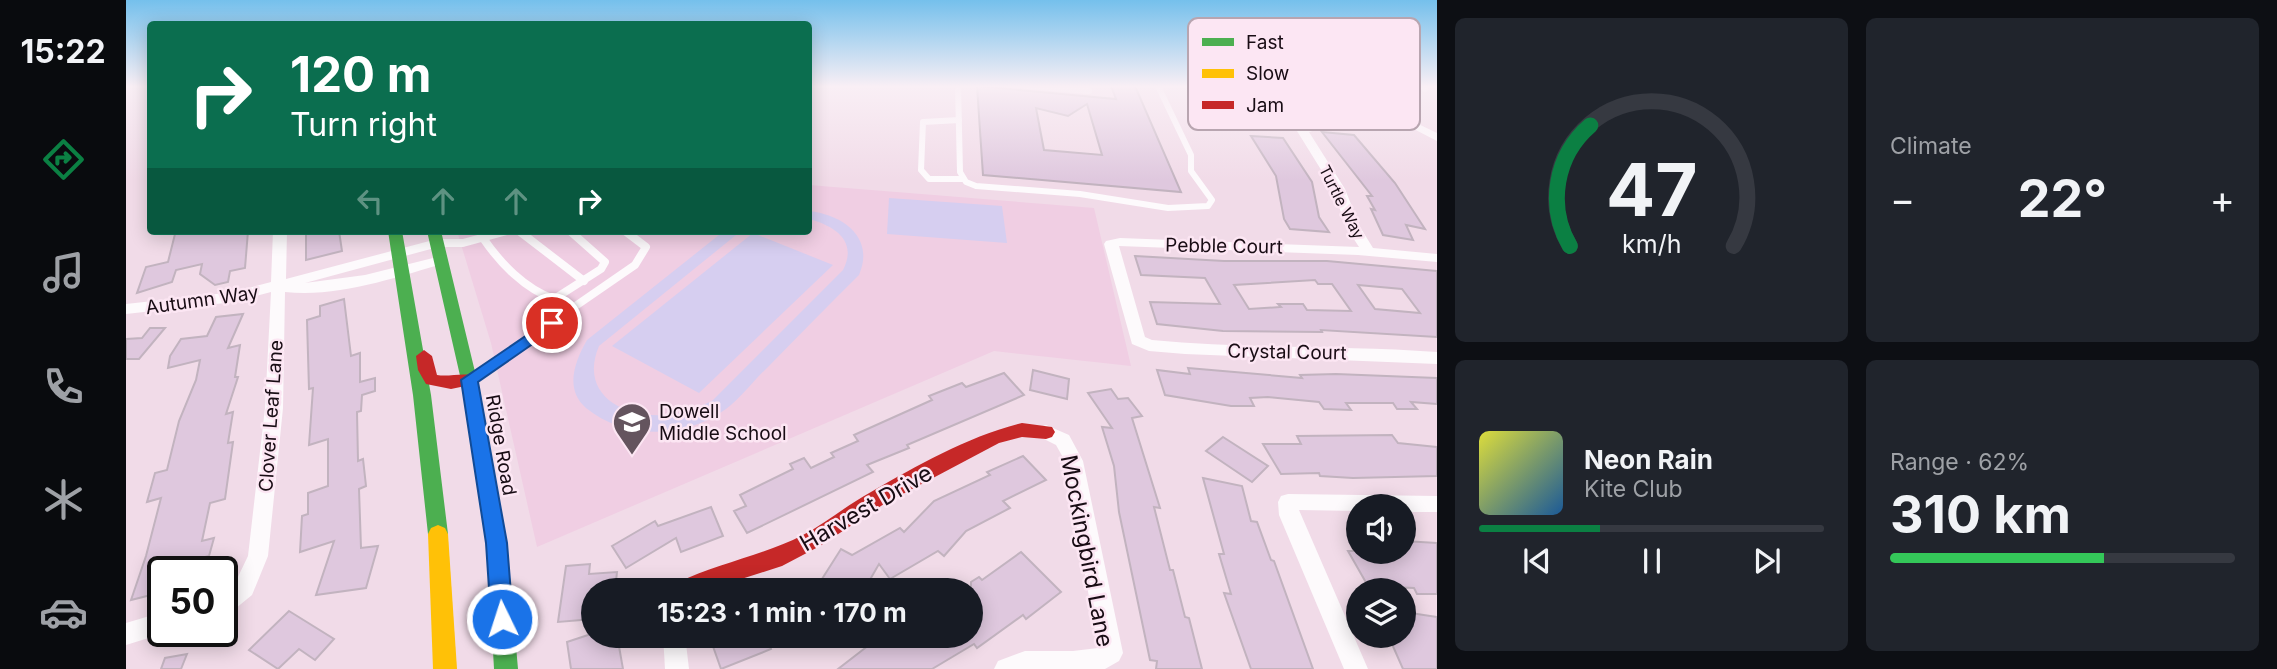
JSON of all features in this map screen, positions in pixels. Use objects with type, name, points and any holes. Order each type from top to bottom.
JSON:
[{"type":"main road","points":[[396,235],[430,444],[445,669]]},
{"type":"main road","name":"Ridge Road","points":[[436,237],[469,380],[497,543],[506,669]]},
{"type":"main road","points":[[410,325],[423,344],[426,370],[432,380],[451,383],[469,380]]},
{"type":"main road","name":"Harvest Drive","points":[[712,578],[775,559],[813,540],[877,498],[994,437],[1022,430],[1046,432]]},
{"type":"street","name":"Turtle Way","points":[[1420,128],[1437,138]]},
{"type":"street","name":"Turtle Way","points":[[1306,130],[1303,131],[1339,189],[1353,227],[1367,249]]},
{"type":"street","name":"Clover Leaf Lane","points":[[238,592],[250,579],[258,556],[267,498],[280,235]]},
{"type":"street","name":"Autumn Way","points":[[279,288],[308,276],[399,252],[436,237]]},
{"type":"street","name":"Pebble Court","points":[[1138,340],[1111,244],[1120,242],[1182,247],[1367,249],[1437,258]]},
{"type":"street","name":"Autumn Way","points":[[126,309],[207,302],[279,288],[318,288],[441,260]]},
{"type":"street","name":"Crystal Court","points":[[1138,340],[1158,346],[1236,353],[1370,353],[1437,358]]},
{"type":"street","name":"Mockingbird Lane","points":[[1006,669],[1024,662],[1093,667],[1105,663],[1111,653],[1074,461],[1063,440],[1046,432]]},
{"type":"street","points":[[1356,669],[1289,515],[1288,502],[1437,504]]},
{"type":"street","points":[[126,634],[147,628]]},
{"type":"street","points":[[675,648],[677,669]]},
{"type":"lane","points":[[962,179],[959,120],[936,119],[923,122],[921,170],[929,179],[962,179],[976,186],[1086,195],[1134,203],[1196,209],[1208,206],[1212,200],[1210,194],[1191,171],[1191,155],[1173,117]]},
{"type":"lane","points":[[436,237],[463,243],[491,235]]},
{"type":"lane","points":[[524,235],[584,281]]},
{"type":"lane","points":[[483,237],[505,263],[548,298],[561,297],[601,269],[605,262],[575,235]]},
{"type":"lane","points":[[469,380],[635,265],[645,253],[646,247],[630,235]]},
{"type":"shaded area","name":"Dowell Middle School","points":[[812,185],[1094,208],[1131,366],[994,351],[537,547],[491,343],[458,235],[812,235]]},
{"type":"shaded area","points":[[889,198],[1002,206],[1007,243],[887,234]]},
{"type":"shaded area","points":[[812,211],[834,217],[853,231],[863,250],[859,275],[732,405],[710,419],[692,426],[655,432],[619,426],[586,408],[579,400],[573,384],[574,375],[587,340],[719,235],[736,235],[599,346],[594,363],[599,389],[608,399],[633,412],[649,415],[671,414],[712,401],[843,270],[848,251],[846,243],[827,226],[812,220]]},
{"type":"shaded area","points":[[751,235],[758,235],[833,265],[699,393],[612,346]]},
{"type":"building","points":[[979,117],[1038,117],[1044,150],[1102,155],[1091,117],[1149,117],[1181,192],[983,175]]},
{"type":"building","points":[[1322,132],[1354,135],[1395,183],[1425,229],[1406,225],[1413,240],[1383,235],[1367,196],[1372,196]]},
{"type":"building","points":[[1251,136],[1283,138],[1312,182],[1319,217],[1329,232],[1290,229],[1284,219],[1276,176]]},
{"type":"building","points":[[175,235],[248,235],[245,268],[230,271],[228,282],[215,285],[200,274],[202,264],[176,270],[172,282],[137,293],[146,267],[168,262]]},
{"type":"building","points":[[306,235],[340,235],[342,251],[306,260]]},
{"type":"building","points":[[1135,256],[1224,261],[1327,261],[1437,271],[1437,337],[1321,330],[1322,332],[1223,331],[1157,324],[1150,302],[1220,304],[1205,278],[1141,275]],"holes":[[[1315,280],[1318,284],[1332,284],[1351,311],[1307,310],[1303,304],[1278,304],[1281,307],[1249,309],[1234,285]],[[1358,285],[1402,289],[1420,313],[1375,309]]]},
{"type":"building","points":[[344,299],[351,356],[360,353],[360,382],[375,378],[375,391],[362,395],[361,411],[357,412],[358,461],[363,459],[366,486],[359,489],[361,548],[378,546],[366,588],[316,595],[334,541],[300,552],[302,516],[308,514],[308,493],[328,486],[328,439],[309,445],[313,388],[309,389],[307,320],[320,316],[320,306]]},
{"type":"building","points":[[243,314],[228,348],[240,345],[235,377],[238,377],[226,414],[233,412],[228,443],[233,442],[225,499],[210,503],[202,541],[214,538],[209,556],[147,556],[147,596],[131,600],[161,498],[147,502],[155,473],[167,470],[179,421],[196,380],[200,360],[168,368],[170,356],[181,339],[207,336],[216,317]]},
{"type":"building","points":[[150,328],[165,328],[139,359],[126,359],[126,339],[142,338]]},
{"type":"building","points":[[1188,368],[1302,378],[1300,375],[1336,374],[1437,378],[1437,404],[1411,402],[1417,409],[1397,409],[1393,403],[1346,403],[1351,410],[1324,409],[1319,402],[1268,397],[1250,398],[1254,406],[1231,406],[1165,395],[1157,370],[1190,374]]},
{"type":"building","points":[[1033,370],[1069,379],[1067,399],[1030,390]]},
{"type":"building","points":[[1004,373],[1024,395],[907,445],[909,448],[867,465],[873,472],[747,533],[734,511],[746,506],[740,495],[793,469],[790,464],[804,458],[811,468],[834,457],[831,453],[858,441],[854,435],[932,400],[929,396],[962,383],[966,387]]},
{"type":"building","points":[[1111,389],[1118,399],[1128,398],[1142,416],[1132,418],[1160,508],[1154,507],[1170,570],[1173,570],[1185,617],[1189,618],[1202,669],[1156,669],[1157,661],[1150,660],[1119,512],[1114,466],[1102,427],[1112,428],[1088,393]]},
{"type":"building","points":[[1392,435],[1398,443],[1437,447],[1437,476],[1353,478],[1320,476],[1319,473],[1281,474],[1263,444],[1301,444],[1297,436]]},
{"type":"building","points":[[1223,437],[1268,466],[1252,482],[1206,451]]},
{"type":"building","points":[[1023,456],[1046,480],[1003,501],[1010,508],[966,531],[944,556],[938,551],[892,578],[879,564],[871,578],[823,578],[841,549],[852,555],[900,528],[904,532],[934,501],[990,475],[987,472]]},
{"type":"building","points":[[1203,478],[1242,486],[1251,521],[1257,522],[1271,560],[1274,561],[1313,669],[1251,669],[1224,593],[1231,594],[1219,554],[1224,554]]},
{"type":"building","points":[[711,507],[723,536],[681,552],[676,538],[626,568],[612,546],[655,521],[658,526]]},
{"type":"building","points":[[1416,542],[1437,543],[1437,594],[1417,594],[1416,578],[1363,578],[1355,564],[1416,564]]},
{"type":"building","points":[[1021,552],[1061,592],[1026,619],[1023,615],[983,644],[983,579]]},
{"type":"building","points":[[590,564],[589,574],[617,572],[616,578],[581,578],[581,620],[558,622],[566,566]]},
{"type":"building","points":[[289,611],[334,639],[315,660],[299,649],[278,669],[249,650]]},
{"type":"building","points":[[1416,614],[1437,617],[1437,669],[1403,669],[1394,648],[1416,648]]},
{"type":"building","points":[[581,637],[581,648],[619,648],[623,669],[571,669],[567,642]]},
{"type":"building","points":[[714,648],[771,648],[771,649],[721,669]]},
{"type":"building","points":[[865,648],[967,648],[932,669],[838,669]]},
{"type":"building","points":[[187,654],[181,669],[161,669],[165,658]]},
{"type":"traffic: fast","points":[[396,235],[422,395],[438,534]]},
{"type":"traffic: fast","points":[[435,235],[469,380],[497,543],[506,669]]},
{"type":"traffic: slow","points":[[438,534],[445,669]]},
{"type":"traffic: jam","points":[[424,356],[426,370],[432,380],[451,383],[469,380]]},
{"type":"traffic: jam","points":[[712,578],[775,559],[813,540],[877,498],[994,437],[1022,430],[1046,432]]},
{"type":"place","name":"Dowell Middle School","points":[[632,456]]},
{"type":"route","points":[[502,619],[497,543],[469,380],[552,323]]}]
